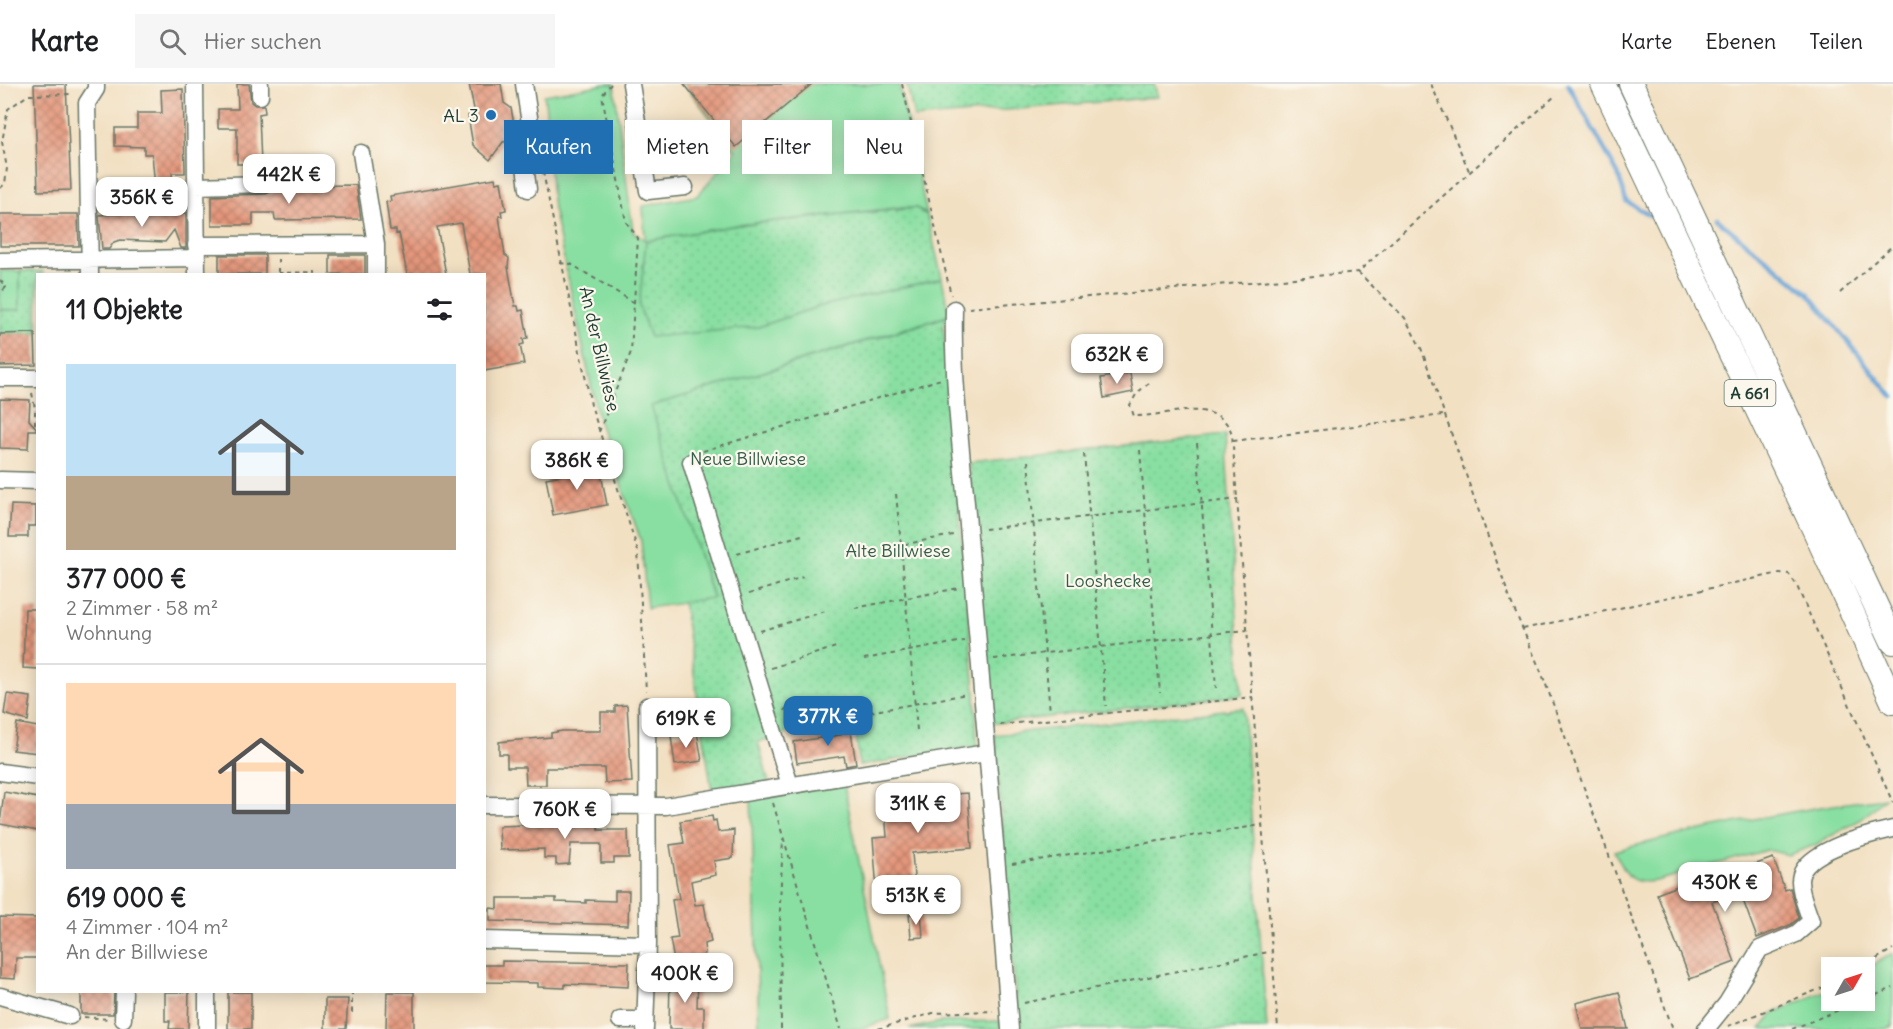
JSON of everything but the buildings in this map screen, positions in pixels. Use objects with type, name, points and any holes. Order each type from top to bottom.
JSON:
[{"type":"highway","name":"A 661","points":[[1603,84],[1810,520],[1893,702]]},
{"type":"highway","name":"A 661","points":[[1631,84],[1893,642]]},
{"type":"street","points":[[90,267],[87,103],[96,89],[96,84]]},
{"type":"street","points":[[195,84],[197,259]]},
{"type":"street","points":[[524,84],[529,120]]},
{"type":"street","points":[[631,84],[648,191],[685,187]]},
{"type":"street","points":[[362,161],[376,244],[376,273]]},
{"type":"street","points":[[526,174],[528,189]]},
{"type":"street","points":[[196,186],[265,184]]},
{"type":"street","points":[[0,261],[90,267],[376,244]]},
{"type":"street","points":[[954,309],[955,374],[1010,1029]]},
{"type":"street","points":[[0,378],[33,378]]},
{"type":"street","points":[[691,462],[790,785]]},
{"type":"street","points":[[0,480],[36,481]]},
{"type":"street","points":[[620,1020],[645,1024],[648,944],[647,706]]},
{"type":"street","points":[[486,805],[648,804],[666,806],[986,753]]},
{"type":"street","points":[[0,772],[36,777]]},
{"type":"street","points":[[1706,1029],[1727,1004],[1760,949],[1796,934],[1811,921],[1800,880],[1803,870],[1815,859],[1841,843],[1893,829]]},
{"type":"street","points":[[486,940],[648,944]]},
{"type":"street","points":[[123,1019],[124,993]]},
{"type":"street","points":[[207,993],[207,1029]]},
{"type":"street","points":[[0,996],[70,1016]]},
{"type":"path","points":[[599,432],[631,352],[638,238],[627,222],[602,95],[610,84]]},
{"type":"path","points":[[902,84],[954,309],[1358,272],[1554,97]]},
{"type":"path","points":[[1431,84],[1470,173]]},
{"type":"path","points":[[0,188],[5,184],[6,168],[2,142],[8,109],[28,95],[39,94],[76,94],[87,103]]},
{"type":"path","name":"An der Billwiese","points":[[543,174],[591,405],[638,551],[647,706]]},
{"type":"path","points":[[1840,293],[1893,245]]},
{"type":"path","points":[[560,263],[571,264],[634,302]]},
{"type":"path","points":[[1358,272],[1405,318],[1421,348],[1443,415],[1673,1029]]},
{"type":"path","points":[[278,273],[315,273]]},
{"type":"path","points":[[0,280],[6,288],[0,294]]},
{"type":"path","points":[[691,462],[702,452],[955,374]]},
{"type":"path","points":[[33,378],[35,429]]},
{"type":"path","points":[[1149,383],[1137,393],[1130,405],[1134,416],[1152,417],[1200,410],[1218,413],[1229,424],[1233,441],[1278,1029]]},
{"type":"path","points":[[1233,441],[1443,415]]},
{"type":"path","points":[[1197,443],[1216,688]]},
{"type":"path","points":[[1140,450],[1160,693]]},
{"type":"path","points":[[1084,454],[1106,706]]},
{"type":"path","points":[[1028,462],[1050,712]]},
{"type":"path","points":[[896,494],[917,730]]},
{"type":"path","points":[[901,545],[1034,523],[1238,499]]},
{"type":"path","points":[[720,559],[805,534]]},
{"type":"path","points":[[1523,629],[1675,594],[1780,573],[1789,574],[1796,584],[1893,803]]},
{"type":"path","points":[[732,599],[803,577]]},
{"type":"path","points":[[855,608],[965,586]]},
{"type":"path","points":[[743,636],[829,610]]},
{"type":"path","points":[[979,660],[1247,630]]},
{"type":"path","points":[[864,659],[969,639]]},
{"type":"path","points":[[754,673],[836,647]]},
{"type":"path","points":[[870,712],[981,692]]},
{"type":"path","points":[[984,727],[1253,697]]},
{"type":"path","points":[[767,715],[811,700]]},
{"type":"path","points":[[769,788],[841,1029]]},
{"type":"path","points":[[998,866],[1262,824]]},
{"type":"path","points":[[781,1029],[780,926],[783,837]]},
{"type":"path","points":[[1875,960],[1893,949]]},
{"type":"path","points":[[878,1029],[933,1013],[1001,1011],[1008,1006],[1273,951]]},
{"type":"path","points":[[1720,1029],[1821,988]]},
{"type":"path","points":[[1792,1029],[1893,988]]},
{"type":"path","points":[[352,993],[352,1013]]},
{"type":"path","points":[[70,1016],[123,1019]]},
{"type":"green space","points":[[614,84],[633,232],[645,240],[643,206],[697,196],[716,174],[730,174],[730,158],[736,151],[730,143],[730,120],[712,120],[684,84],[899,84],[907,120],[844,120],[844,174],[918,174],[927,215],[916,208],[897,208],[738,225],[646,241],[758,327],[817,307],[942,278],[949,315],[652,406],[713,599],[647,608],[641,541],[599,422],[553,208],[550,180],[550,174],[613,174],[613,120],[547,120],[544,95]]},
{"type":"green space","points":[[907,84],[1154,84],[1158,97],[914,118]]},
{"type":"green space","points":[[916,208],[927,215],[942,278],[817,307],[758,327],[650,337],[639,306],[646,241],[738,225]]},
{"type":"green space","points":[[0,271],[20,271],[20,310],[0,310]]},
{"type":"green space","points":[[20,271],[43,271],[43,273],[36,273],[36,333],[0,334],[0,310],[20,310]]},
{"type":"green space","name":"Neue Billwiese","points":[[949,316],[943,325],[975,692],[977,746],[859,766],[854,712],[758,742],[769,783],[712,791],[683,602],[713,598],[651,406]]},
{"type":"green space","name":"Looshecke","points":[[1225,435],[1242,695],[988,724],[969,463]]},
{"type":"green space","points":[[1243,708],[1267,1029],[1018,1029],[995,735]]},
{"type":"green space","points":[[843,780],[890,1019],[860,1029],[759,1029],[751,795]]},
{"type":"green space","points":[[1885,798],[1862,819],[1815,845],[1788,855],[1767,850],[1656,881],[1646,882],[1633,879],[1625,872],[1614,851],[1749,820]]},
{"type":"green space","points":[[1893,953],[1893,1026],[1885,1029],[1761,1029],[1774,1013],[1821,992],[1821,1011],[1875,1011],[1875,964]]},
{"type":"green space","points":[[1000,1021],[1000,1029],[909,1029],[941,1022]]},
{"type":"waterway","points":[[1568,84],[1618,174],[1626,201],[1649,215]]},
{"type":"waterway","points":[[1717,219],[1808,293],[1893,397]]},
{"type":"place","name":"AL 3","points":[[491,115]]},
{"type":"park label","name":"Alte Billwiese","points":[[898,550]]}]
